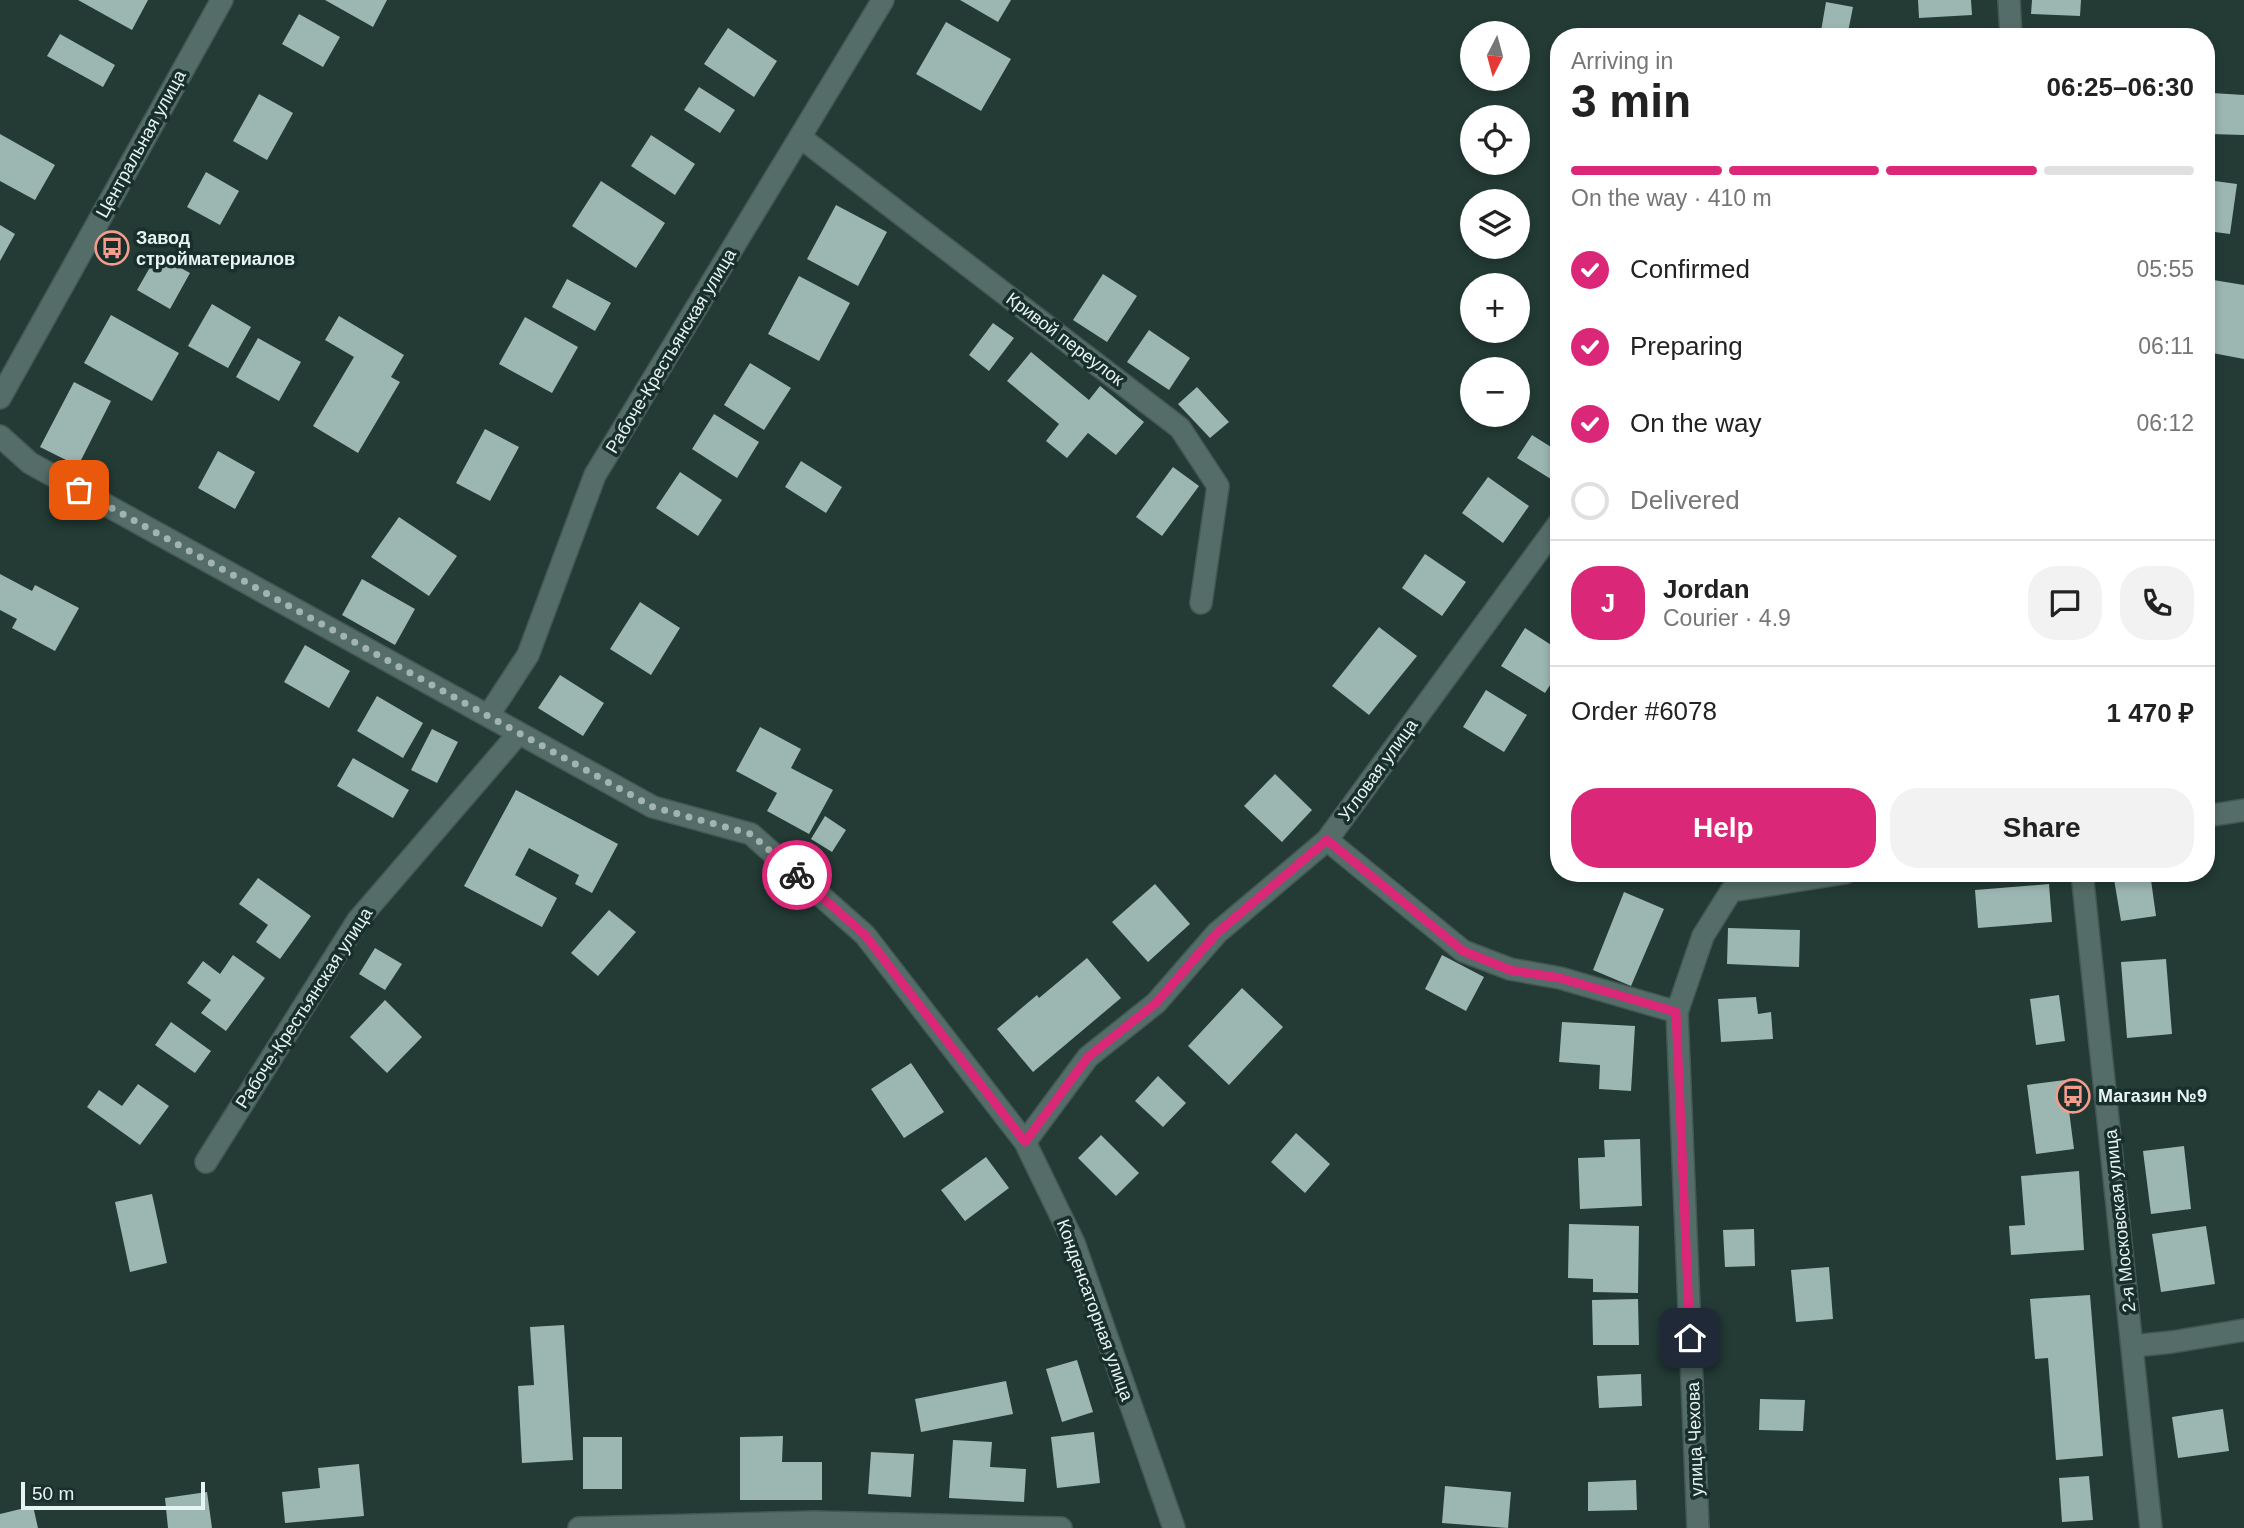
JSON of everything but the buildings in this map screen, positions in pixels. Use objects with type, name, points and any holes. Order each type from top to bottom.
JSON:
[{"type":"street","name":"Центральная улица","points":[[0,398],[222,0]]},
{"type":"street","name":"Рабоче-Крестьянская улица","points":[[488,716],[528,655],[596,475],[883,0]]},
{"type":"street","points":[[2008,0],[2010,28]]},
{"type":"street","name":"Кривой переулок","points":[[800,137],[1180,428],[1218,486],[1200,603]]},
{"type":"street","name":"Конденсаторная улица","points":[[0,436],[30,463],[653,807],[751,834],[865,935],[1025,1142],[1074,1243],[1174,1528]]},
{"type":"street","name":"Угловая улица","points":[[1025,1142],[1088,1057],[1156,1003],[1217,933],[1327,840],[1550,535]]},
{"type":"street","name":"Рабоче-Крестьянская улица","points":[[206,1162],[358,920],[519,733]]},
{"type":"street","points":[[2215,815],[2244,810]]},
{"type":"street","points":[[1327,840],[1463,951],[1510,970],[1560,978],[1676,1012]]},
{"type":"street","name":"улица Чехова","points":[[1698,1528],[1676,1012],[1703,936],[1731,891],[1788,882]]},
{"type":"street","name":"2-я Московская улица","points":[[2083,882],[2151,1528]]},
{"type":"street","points":[[2133,1346],[2244,1330]]},
{"type":"street","points":[[579,1528],[814,1522],[1061,1528]]},
{"type":"way so far","points":[[79,490],[653,807],[751,834],[797,875]]},
{"type":"place","name":"Завод стройматериалов","points":[[112,248]]},
{"type":"place","name":"Магазин №9","points":[[2073,1096]]},
{"type":"route","points":[[797,875],[865,935],[1025,1142],[1088,1057],[1156,1003],[1217,933],[1327,840],[1463,951],[1510,970],[1560,978],[1676,1012],[1690,1338]]}]
